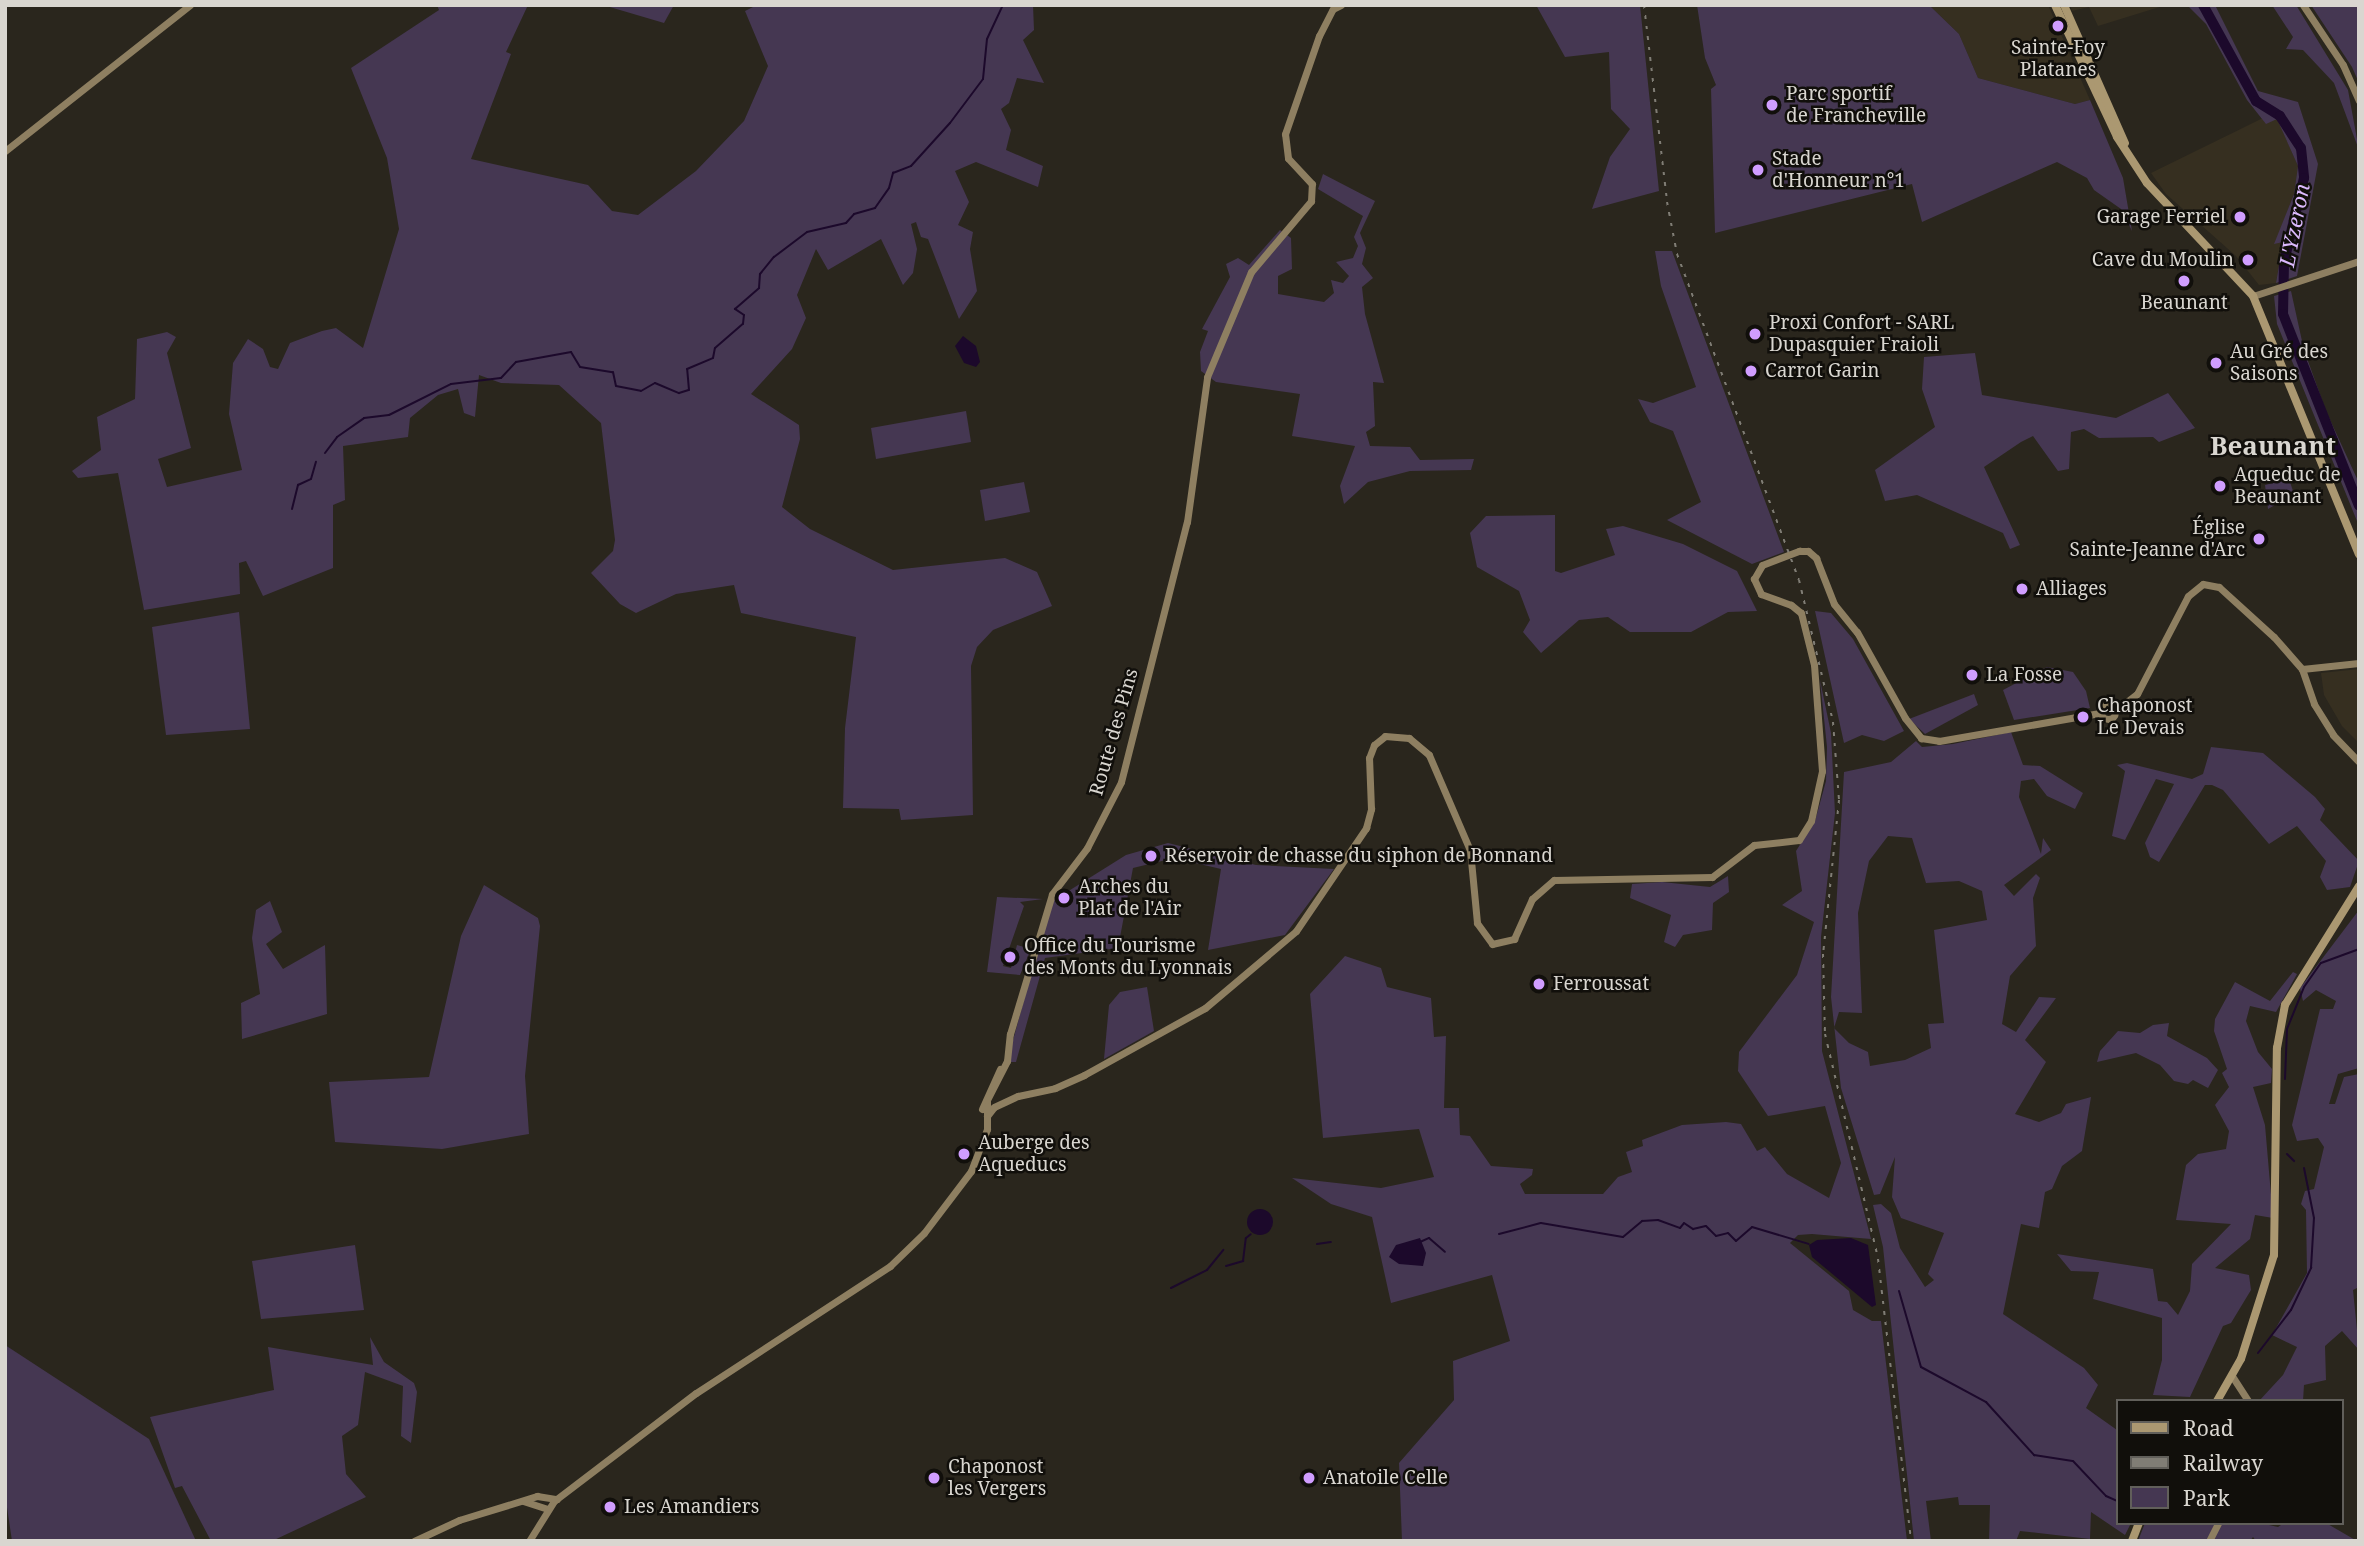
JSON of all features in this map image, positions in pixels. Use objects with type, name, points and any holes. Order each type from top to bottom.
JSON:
[{"type":"main road","points":[[5,151],[190,5]]},
{"type":"main road","name":"Route des Pins","points":[[982,1109],[994,1096],[1052,894],[1087,848],[1121,782],[1187,522],[1207,377],[1251,272],[1311,201],[1312,184],[1288,158],[1285,134],[1319,36],[1333,9],[1341,5]]},
{"type":"main road","points":[[2055,5],[2108,119],[2162,204],[2221,258],[2253,296],[2359,554]]},
{"type":"main road","points":[[2064,5],[2126,146]]},
{"type":"main road","points":[[2303,5],[2343,65],[2359,101]]},
{"type":"main road","points":[[2253,296],[2359,261]]},
{"type":"main road","points":[[529,1541],[557,1499],[696,1393],[890,1266],[925,1233],[971,1171],[994,1096],[1018,1096],[1074,1079],[1205,1008],[1296,931],[1366,828],[1371,809],[1369,758],[1374,745],[1385,736],[1409,738],[1429,755],[1470,850],[1480,933],[1492,944],[1514,939],[1532,899],[1554,880],[1712,877],[1751,846],[1791,844],[1804,834],[1822,771],[1815,670],[1801,613],[1755,587],[1756,571],[1771,561],[1801,550],[1814,555],[1836,607],[1855,629],[1905,718],[1922,738],[1939,741],[2101,713],[2106,705],[2115,710],[2132,703],[2188,596],[2203,584],[2219,587],[2274,637],[2302,669],[2314,704],[2333,735],[2359,762]]},
{"type":"main road","points":[[2302,669],[2359,663]]},
{"type":"main road","points":[[2218,1399],[2232,1376],[2274,1255],[2279,1026],[2295,985],[2359,886]]},
{"type":"main road","name":"Route des Pins","points":[[982,1109],[987,1100],[994,1096]]},
{"type":"main road","points":[[987,1100],[987,1116]]},
{"type":"main road","points":[[982,1109],[983,1137]]},
{"type":"main road","points":[[2232,1376],[2247,1399]]},
{"type":"main road","points":[[414,1541],[459,1520],[537,1496],[557,1499]]},
{"type":"main road","points":[[523,1501],[548,1509]]},
{"type":"main road","points":[[2209,1541],[2217,1525]]},
{"type":"shaded area","points":[[1929,5],[2048,5],[2090,100],[2075,104],[1978,78],[1959,34]]},
{"type":"shaded area","points":[[2070,5],[2166,5],[2098,26],[2089,7],[2072,11]]},
{"type":"shaded area","points":[[2263,118],[2266,123],[2277,118],[2298,166],[2294,194],[2275,243],[2283,241],[2276,283],[2259,285],[2236,256],[2166,194],[2151,173]]},
{"type":"shaded area","points":[[963,336],[976,346],[980,362],[976,367],[964,363],[955,346]]},
{"type":"shaded area","points":[[2359,669],[2359,743],[2342,726],[2324,695],[2321,673]]},
{"type":"shaded area","points":[[1260,1209],[1269,1213],[1273,1222],[1269,1231],[1260,1235],[1251,1231],[1247,1222],[1251,1213]]},
{"type":"shaded area","points":[[1420,1238],[1426,1253],[1423,1266],[1399,1264],[1389,1257],[1396,1245]]},
{"type":"shaded area","points":[[1851,1238],[1868,1245],[1876,1305],[1872,1307],[1812,1257],[1809,1245],[1817,1240]]},
{"type":"green space","points":[[437,5],[528,5],[506,52],[511,54],[471,159],[588,185],[612,211],[638,215],[696,171],[744,121],[768,66],[745,11],[757,5],[1033,5],[1034,30],[1023,40],[1044,83],[1017,78],[1009,103],[1001,109],[1011,130],[1006,150],[1043,166],[1038,187],[976,162],[955,171],[969,202],[958,225],[973,232],[970,249],[977,291],[959,319],[928,239],[921,237],[916,222],[911,224],[917,249],[913,273],[903,285],[881,239],[828,270],[816,249],[797,295],[806,318],[792,349],[751,394],[799,425],[800,439],[782,507],[810,529],[893,570],[1005,558],[1037,572],[1052,606],[993,630],[977,647],[971,666],[973,815],[901,820],[899,809],[843,808],[845,728],[856,637],[741,613],[734,585],[676,594],[636,613],[620,604],[591,573],[613,551],[615,540],[601,423],[559,385],[501,383],[479,375],[475,417],[464,413],[458,389],[438,395],[410,418],[408,437],[343,446],[345,500],[333,505],[333,568],[263,596],[246,561],[239,563],[240,594],[144,610],[118,473],[78,478],[72,471],[101,450],[97,417],[135,399],[137,339],[167,332],[176,337],[167,353],[191,448],[158,459],[167,487],[242,470],[229,414],[233,363],[248,339],[263,349],[270,367],[278,369],[290,343],[322,331],[336,328],[363,348],[399,229],[387,158],[351,68],[439,10]]},
{"type":"green space","points":[[603,5],[674,5],[664,23]]},
{"type":"green space","points":[[1536,5],[1640,5],[1659,191],[1592,209],[1610,157],[1630,129],[1611,109],[1609,52],[1565,57]]},
{"type":"green space","points":[[1697,5],[1929,5],[1959,34],[1978,78],[2075,104],[2090,100],[2123,178],[2132,231],[2121,209],[2094,190],[2087,178],[2057,162],[1922,222],[1912,184],[1715,233],[1711,89],[1716,85],[1705,58]]},
{"type":"green space","points":[[2187,5],[2215,5],[2258,91],[2298,102],[2318,164],[2297,276],[2276,283],[2283,242],[2274,244],[2294,194],[2298,166],[2277,119],[2266,124],[2247,100],[2206,24]]},
{"type":"green space","points":[[2272,5],[2296,5],[2348,90],[2359,150],[2334,83],[2303,50],[2286,49],[2293,37]]},
{"type":"green space","points":[[2311,5],[2359,5],[2359,83],[2352,67]]},
{"type":"green space","points":[[1323,174],[1375,201],[1360,233],[1366,248],[1362,264],[1373,278],[1362,287],[1365,314],[1384,383],[1373,382],[1375,426],[1366,432],[1370,446],[1410,447],[1420,460],[1474,459],[1471,470],[1410,471],[1368,482],[1344,504],[1340,486],[1355,446],[1292,436],[1300,394],[1216,382],[1201,371],[1200,352],[1208,331],[1202,329],[1230,277],[1226,264],[1238,258],[1249,265],[1280,230],[1291,238],[1292,269],[1278,276],[1278,294],[1324,302],[1334,293],[1331,280],[1343,283],[1349,276],[1336,262],[1353,258],[1358,246],[1354,237],[1363,216],[1318,189]]},
{"type":"green space","points":[[1655,251],[1672,251],[1784,552],[1752,564],[1667,520],[1701,502],[1673,431],[1650,422],[1638,399],[1653,403],[1696,387],[1661,286]]},
{"type":"green space","points":[[2291,291],[2304,350],[2326,411],[2359,483],[2359,526],[2277,324],[2274,296]]},
{"type":"green space","points":[[1975,353],[1982,395],[2116,418],[2168,393],[2195,428],[2159,442],[2153,437],[2099,438],[2084,429],[2071,432],[2069,469],[2058,471],[2033,436],[2021,442],[1984,467],[2020,545],[2010,549],[2003,533],[1917,495],[1885,501],[1875,470],[1935,427],[1922,389],[1924,357]]},
{"type":"green space","points":[[966,411],[971,442],[876,459],[871,428]]},
{"type":"green space","points":[[2289,479],[2294,494],[2268,509],[2265,485]]},
{"type":"green space","points":[[1024,482],[1030,512],[985,521],[980,490]]},
{"type":"green space","points":[[1555,515],[1555,571],[1561,573],[1615,555],[1606,529],[1623,526],[1683,544],[1737,571],[1757,611],[1728,612],[1691,632],[1630,632],[1608,617],[1579,620],[1541,653],[1523,632],[1530,620],[1519,591],[1477,567],[1470,533],[1486,516]]},
{"type":"green space","points":[[1815,611],[1831,613],[1853,639],[1904,731],[1884,741],[1862,735],[1844,743]]},
{"type":"green space","points":[[239,612],[250,729],[166,735],[152,627]]},
{"type":"green space","points":[[2047,667],[2073,672],[2086,691],[2090,708],[2014,720],[2003,690]]},
{"type":"green space","points":[[1820,680],[1831,733],[1835,813],[1821,937],[1822,1051],[1871,1239],[1812,1234],[1798,1235],[1790,1243],[1849,1291],[1853,1310],[1872,1321],[1881,1321],[1907,1541],[1402,1541],[1399,1463],[1454,1400],[1453,1361],[1510,1341],[1492,1275],[1391,1303],[1372,1217],[1331,1204],[1292,1178],[1381,1188],[1434,1177],[1419,1129],[1323,1138],[1310,994],[1345,956],[1381,968],[1387,987],[1431,998],[1434,1037],[1446,1036],[1444,1108],[1459,1108],[1460,1135],[1470,1136],[1491,1166],[1533,1169],[1532,1175],[1520,1184],[1525,1194],[1603,1194],[1618,1177],[1632,1172],[1626,1152],[1643,1146],[1642,1140],[1682,1125],[1726,1122],[1741,1124],[1757,1151],[1765,1147],[1787,1174],[1829,1198],[1841,1163],[1825,1106],[1768,1116],[1738,1071],[1739,1052],[1797,975],[1814,922],[1782,905],[1802,891],[1796,851],[1815,821],[1826,781],[1827,747]]},
{"type":"green space","points":[[1974,694],[1978,705],[1925,734],[1909,719]]},
{"type":"green space","points":[[2011,732],[2023,765],[2040,766],[2083,793],[2075,809],[2047,796],[2034,779],[2021,781],[2019,797],[2041,854],[2043,838],[2051,850],[2004,885],[2014,896],[2036,874],[2040,878],[2033,898],[2036,946],[2010,976],[2002,1024],[2016,1032],[2039,997],[2056,998],[2025,1040],[2046,1062],[2015,1114],[2039,1122],[2061,1113],[2066,1104],[2091,1097],[2082,1151],[2062,1166],[2052,1189],[2045,1192],[2039,1228],[2021,1224],[2003,1314],[2084,1368],[2098,1385],[2086,1408],[2116,1429],[2116,1525],[2130,1525],[2125,1535],[2091,1512],[2090,1539],[2020,1531],[2016,1541],[1989,1541],[1990,1505],[1959,1505],[1958,1497],[1926,1501],[1931,1541],[1914,1541],[1883,1247],[1873,1205],[1881,1204],[1891,1213],[1900,1248],[1925,1287],[1934,1280],[1928,1274],[1944,1233],[1901,1218],[1892,1197],[1895,1157],[1880,1194],[1874,1195],[1841,1088],[1834,1028],[1849,1043],[1868,1052],[1870,1066],[1905,1060],[1931,1048],[1928,1024],[1944,1023],[1934,930],[1987,920],[1982,891],[1959,881],[1926,883],[1912,838],[1888,836],[1869,861],[1858,913],[1862,1013],[1839,1012],[1834,1027],[1831,997],[1844,772],[1891,762],[1916,741],[1922,747],[1953,744]]},
{"type":"green space","points":[[2211,747],[2263,753],[2315,797],[2325,809],[2320,820],[2359,861],[2350,887],[2327,890],[2320,877],[2326,861],[2297,826],[2269,844],[2223,790],[2212,785],[2205,785],[2159,862],[2150,857],[2145,843],[2174,784],[2156,779],[2125,840],[2112,836],[2125,771],[2117,765],[2127,763],[2192,779],[2203,774]]},
{"type":"green space","points":[[1168,843],[1256,865],[1334,869],[1285,935],[1208,950],[1221,869],[1174,858],[1133,868],[1118,948],[1045,958],[1016,1062],[1007,1062],[1051,902],[1126,855]]},
{"type":"green space","points":[[1728,876],[1729,892],[1713,903],[1712,930],[1683,935],[1675,947],[1664,942],[1671,915],[1630,898],[1632,884],[1662,882],[1710,887]]},
{"type":"green space","points":[[484,885],[538,918],[540,926],[525,1076],[529,1134],[442,1149],[335,1142],[329,1082],[429,1077],[461,936]]},
{"type":"green space","points":[[997,897],[1043,899],[1020,902],[1024,906],[1003,966],[1011,968],[1017,945],[1031,949],[1020,975],[987,972]]},
{"type":"green space","points":[[270,901],[282,932],[266,944],[283,969],[325,945],[327,1014],[242,1039],[241,1003],[260,994],[252,938],[256,910]]},
{"type":"green space","points":[[2359,910],[2359,1068],[2338,1074],[2329,1104],[2335,1104],[2344,1077],[2359,1074],[2359,1287],[2353,1290],[2359,1350],[2342,1331],[2325,1346],[2326,1380],[2304,1385],[2303,1399],[2261,1399],[2283,1375],[2297,1347],[2272,1335],[2307,1273],[2306,1210],[2301,1204],[2305,1191],[2314,1189],[2324,1147],[2318,1138],[2297,1141],[2292,1125],[2320,1009],[2333,1009],[2336,1001],[2316,990],[2303,1001],[2300,988]]},
{"type":"green space","points":[[2293,972],[2297,974],[2276,1012],[2250,1006],[2246,1021],[2258,1052],[2272,1069],[2271,1083],[2253,1087],[2265,1125],[2273,1218],[2255,1215],[2250,1239],[2215,1268],[2249,1275],[2251,1290],[2231,1323],[2223,1326],[2190,1397],[2153,1395],[2162,1360],[2162,1318],[2093,1299],[2099,1272],[2071,1271],[2057,1254],[2153,1269],[2158,1301],[2167,1302],[2178,1315],[2190,1291],[2192,1264],[2231,1224],[2176,1220],[2186,1165],[2198,1154],[2226,1149],[2229,1131],[2215,1105],[2229,1087],[2222,1073],[2227,1069],[2214,1031],[2215,1019],[2235,982],[2270,1001]]},
{"type":"green space","points":[[1147,987],[1154,1031],[1104,1059],[1109,1005],[1120,992]]},
{"type":"green space","points":[[2169,1023],[2167,1036],[2207,1058],[2218,1070],[2208,1088],[2193,1080],[2188,1084],[2174,1081],[2160,1065],[2136,1053],[2097,1062],[2100,1051],[2118,1031],[2140,1033],[2153,1025]]},
{"type":"green space","points":[[355,1245],[364,1310],[261,1319],[252,1261]]},
{"type":"green space","points":[[370,1337],[384,1362],[414,1383],[417,1392],[411,1443],[401,1436],[403,1386],[365,1372],[358,1425],[342,1436],[346,1474],[366,1497],[272,1541],[211,1541],[182,1486],[175,1488],[150,1417],[274,1390],[268,1347],[373,1365]]},
{"type":"green space","points":[[5,1345],[149,1439],[196,1541],[12,1541],[5,1494]]},
{"type":"green space","points":[[2144,1525],[2329,1525],[2357,1541],[2256,1541],[2253,1537],[2250,1541],[2138,1541]]},
{"type":"waterway","points":[[325,453],[337,437],[364,418],[389,415],[451,384],[501,378],[516,362],[571,352],[580,367],[613,372],[616,386],[641,391],[655,383],[679,393],[689,390],[687,369],[713,358],[715,348],[743,324],[744,315],[735,309],[759,288],[760,274],[774,257],[807,232],[846,223],[854,214],[875,208],[889,188],[893,173],[911,166],[950,123],[983,79],[987,39],[1003,5]]},
{"type":"waterway","name":"L'Yzeron","points":[[2203,5],[2256,101],[2280,116],[2301,148],[2304,178],[2284,262],[2283,314],[2359,506]]},
{"type":"waterway","points":[[292,509],[298,485],[311,479],[316,462]]},
{"type":"waterway","points":[[2285,1079],[2287,1029],[2304,987],[2321,963],[2359,949]]},
{"type":"waterway","points":[[2287,1154],[2294,1161]]},
{"type":"waterway","points":[[2258,1353],[2291,1310],[2311,1268],[2314,1218],[2304,1168]]},
{"type":"waterway","points":[[1499,1234],[1541,1223],[1623,1237],[1642,1221],[1658,1220],[1680,1228],[1684,1223],[1693,1229],[1706,1226],[1716,1236],[1728,1233],[1736,1241],[1752,1227],[1809,1244]]},
{"type":"waterway","points":[[1226,1266],[1243,1261],[1246,1238],[1251,1234]]},
{"type":"waterway","points":[[1420,1242],[1429,1238],[1445,1252]]},
{"type":"waterway","points":[[1317,1244],[1331,1242]]},
{"type":"waterway","points":[[1171,1288],[1207,1270],[1223,1250]]},
{"type":"waterway","points":[[1899,1291],[1921,1367],[1986,1402],[2034,1455],[2073,1461],[2106,1496],[2116,1501]]},
{"type":"railway","points":[[1644,5],[1667,202],[1677,254],[1799,580],[1833,722],[1839,800],[1823,954],[1825,1034],[1878,1259],[1911,1541]]},
{"type":"place","name":"Sainte-Foy Platanes","points":[[2058,26]]},
{"type":"place","name":"Parc sportif de Francheville","points":[[1772,105]]},
{"type":"place","name":"Stade d'Honneur n°1","points":[[1758,170]]},
{"type":"place","name":"Garage Ferriel","points":[[2240,217]]},
{"type":"place","name":"Cave du Moulin","points":[[2248,260]]},
{"type":"place","name":"Beaunant","points":[[2184,281]]},
{"type":"place","name":"Proxi Confort - SARL Dupasquier Fraioli","points":[[1755,334]]},
{"type":"place","name":"Au Gré des Saisons","points":[[2216,363]]},
{"type":"place","name":"Carrot Garin","points":[[1751,371]]},
{"type":"place","name":"Aqueduc de Beaunant","points":[[2220,486]]},
{"type":"place","name":"Église Sainte-Jeanne d'Arc","points":[[2259,539]]},
{"type":"place","name":"Alliages","points":[[2022,589]]},
{"type":"place","name":"La Fosse","points":[[1972,675]]},
{"type":"place","name":"Chaponost Le Devais","points":[[2083,717]]},
{"type":"place","name":"Réservoir de chasse du siphon de Bonnand","points":[[1151,856]]},
{"type":"place","name":"Arches du Plat de l'Air","points":[[1064,898]]},
{"type":"place","name":"Office du Tourisme des Monts du Lyonnais","points":[[1010,957]]},
{"type":"place","name":"Ferroussat","points":[[1539,984]]},
{"type":"place","name":"Auberge des Aqueducs","points":[[964,1154]]},
{"type":"place","name":"Chaponost les Vergers","points":[[934,1478]]},
{"type":"place","name":"Anatoile Celle","points":[[1309,1478]]},
{"type":"place","name":"Les Amandiers","points":[[610,1507]]},
{"type":"district","name":"Beaunant","points":[[2273,446]]}]
